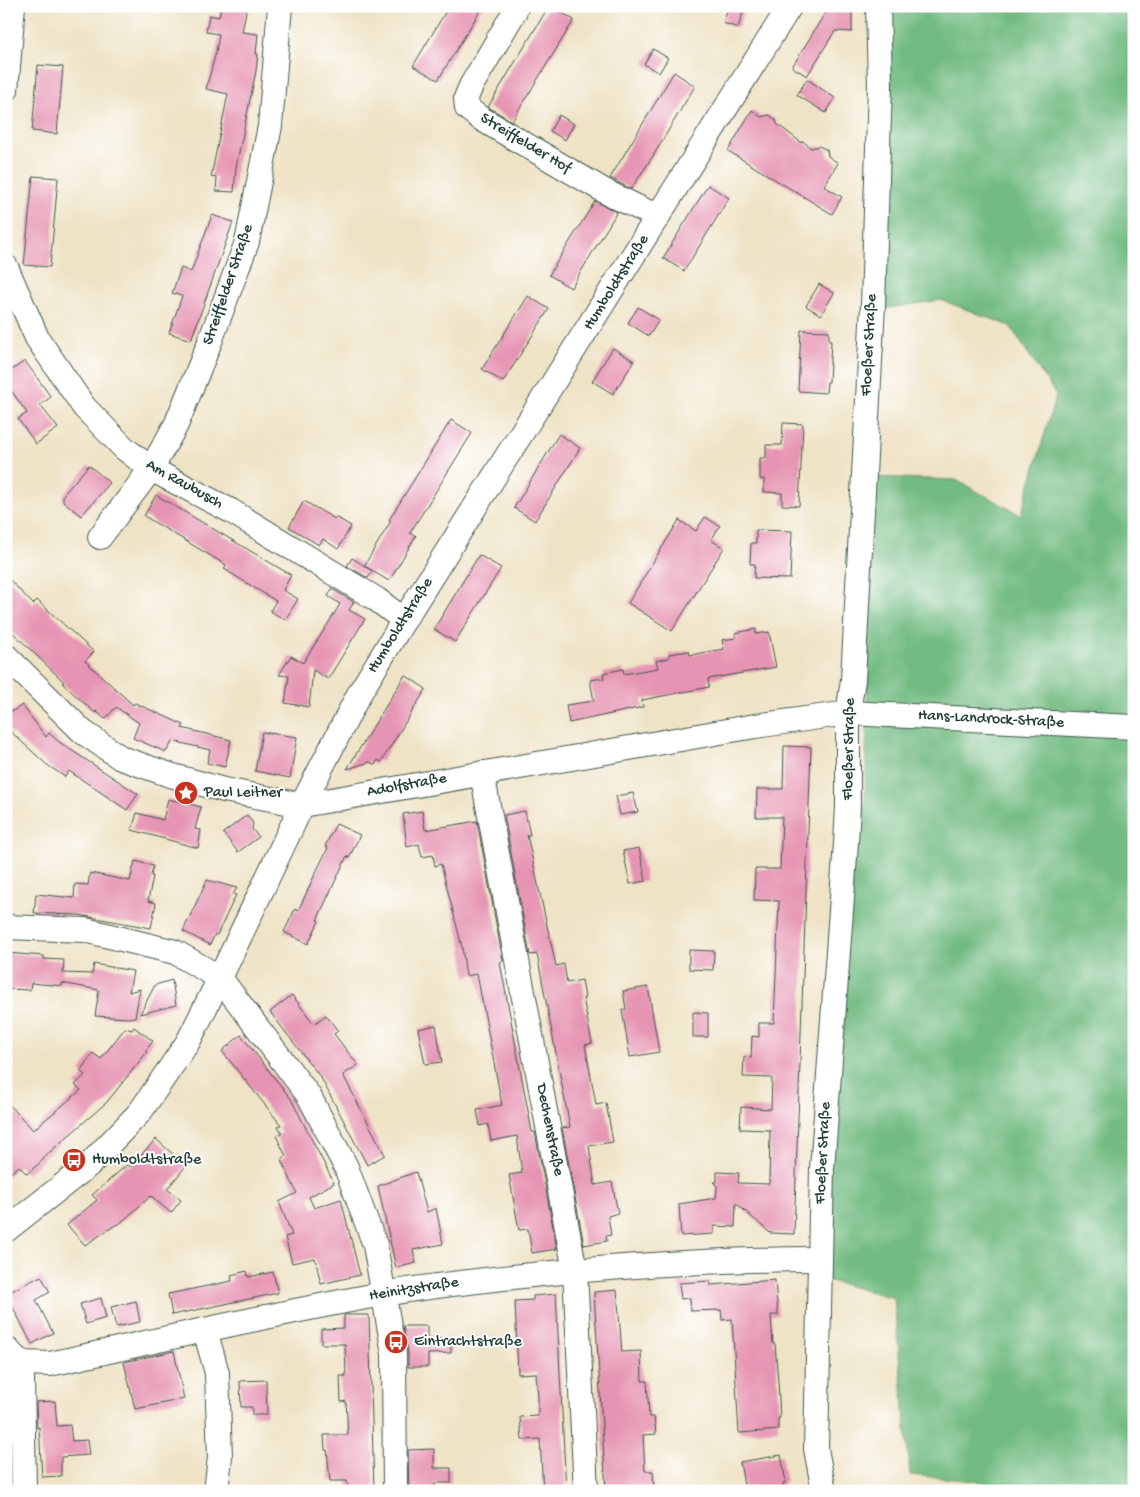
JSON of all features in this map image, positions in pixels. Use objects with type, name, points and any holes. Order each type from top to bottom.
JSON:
[{"type":"street","points":[[6,90],[13,6]]},
{"type":"street","name":"Streiffelder Straße","points":[[100,537],[151,469],[176,425],[247,242],[270,126],[280,6]]},
{"type":"street","name":"Streiffelder Hof","points":[[516,6],[515,11],[471,86],[466,98],[467,108],[480,118],[608,193],[658,217]]},
{"type":"street","name":"Humboldtstraße","points":[[7,1227],[90,1164],[140,1112],[188,1042],[302,806],[359,694],[790,6]]},
{"type":"street","name":"Floeßer Straße","points":[[824,1491],[816,1449],[822,1169],[847,834],[848,713],[853,680],[872,305],[880,85],[878,6]]},
{"type":"street","name":"Am Raubusch","points":[[6,267],[37,338],[84,407],[124,448],[151,469],[231,511],[376,599],[404,620]]},
{"type":"street","name":"Adolfstraße","points":[[6,656],[83,732],[121,758],[170,775],[224,790],[302,806],[755,726],[848,713]]},
{"type":"street","name":"Hans-Landrock-Straße","points":[[848,713],[1134,727]]},
{"type":"street","name":"Dechenstraße","points":[[482,773],[575,1271],[586,1491]]},
{"type":"street","points":[[6,927],[85,930],[176,952],[220,978],[309,1096],[342,1159],[376,1245],[394,1354],[395,1491]]},
{"type":"street","name":"Heinitzstraße","points":[[11,1353],[26,1363],[50,1364],[384,1294],[472,1282],[575,1271],[746,1259],[819,1259]]},
{"type":"street","points":[[205,1330],[217,1373],[220,1457],[216,1491]]},
{"type":"street","points":[[11,1353],[22,1376],[24,1491]]},
{"type":"green space","points":[[886,6],[1134,6],[1134,1491],[987,1491],[986,1482],[910,1475],[894,1298],[823,1279],[847,824],[865,804],[872,477],[956,480],[1021,515],[1056,395],[1010,326],[941,300],[882,309]]},
{"type":"building","points":[[221,6],[247,6],[242,32],[258,34],[256,71],[236,167],[234,192],[216,191],[217,178],[211,177],[228,94],[206,89],[219,34],[206,32],[209,15],[219,17]]},
{"type":"building","points":[[449,6],[483,6],[438,80],[413,66]]},
{"type":"building","points":[[549,6],[574,20],[512,121],[488,107]]},
{"type":"building","points":[[729,6],[745,6],[738,28],[723,23]]},
{"type":"building","points":[[827,10],[852,11],[852,32],[835,31],[807,76],[792,67]]},
{"type":"building","points":[[653,49],[668,58],[659,73],[644,64]]},
{"type":"building","points":[[38,65],[63,67],[57,134],[32,131]]},
{"type":"building","points":[[674,72],[695,86],[631,189],[610,178]]},
{"type":"building","points":[[807,79],[835,98],[826,113],[797,95]]},
{"type":"building","points":[[752,110],[761,117],[769,115],[776,120],[777,124],[811,148],[819,146],[827,150],[828,156],[838,163],[824,186],[842,197],[832,214],[728,151]]},
{"type":"building","points":[[559,115],[574,124],[565,140],[550,131]]},
{"type":"building","points":[[33,176],[58,178],[50,267],[24,265]]},
{"type":"building","points":[[708,185],[729,198],[684,271],[663,258]]},
{"type":"building","points":[[595,201],[617,212],[571,288],[549,275]]},
{"type":"building","points":[[212,215],[233,222],[191,340],[169,333],[182,296],[172,293],[181,268],[191,272]]},
{"type":"building","points":[[819,284],[834,293],[821,315],[806,306]]},
{"type":"building","points":[[528,296],[549,309],[503,382],[482,369]]},
{"type":"building","points":[[638,307],[659,320],[649,336],[628,323]]},
{"type":"building","points":[[801,330],[829,331],[829,341],[831,341],[829,382],[827,382],[826,393],[798,391]]},
{"type":"building","points":[[613,348],[634,361],[613,394],[592,381]]},
{"type":"building","points":[[25,361],[51,397],[40,405],[58,428],[36,444],[18,419],[27,413],[6,383],[6,374]]},
{"type":"building","points":[[451,420],[472,433],[410,533],[416,536],[389,581],[364,566],[391,521],[389,520]]},
{"type":"building","points":[[783,423],[803,424],[799,506],[782,505],[782,493],[764,492],[764,479],[760,479],[760,458],[766,458],[766,445],[782,445]]},
{"type":"building","points":[[559,434],[580,448],[535,521],[514,508]]},
{"type":"building","points":[[89,465],[110,483],[81,516],[63,501],[63,495]]},
{"type":"building","points":[[156,495],[291,575],[283,590],[298,599],[285,620],[270,611],[276,601],[224,569],[226,565],[144,516]]},
{"type":"building","points":[[304,501],[351,526],[338,549],[323,539],[319,545],[289,527]]},
{"type":"building","points":[[705,517],[720,526],[711,540],[724,548],[672,631],[628,603],[679,520],[696,531]]},
{"type":"building","points":[[756,530],[792,531],[790,579],[754,578],[755,564],[750,564],[751,543],[756,543]]},
{"type":"building","points":[[479,555],[501,568],[455,642],[434,629]]},
{"type":"building","points":[[352,558],[373,571],[368,578],[347,566]]},
{"type":"building","points":[[6,576],[33,604],[37,600],[94,652],[85,661],[133,705],[135,703],[184,725],[182,728],[231,740],[225,767],[207,763],[210,750],[173,741],[166,752],[133,738],[139,723],[116,707],[105,719],[96,711],[95,713],[62,683],[64,682],[6,626]]},
{"type":"building","points":[[332,589],[354,602],[349,610],[365,619],[328,679],[313,670],[309,707],[285,703],[289,676],[279,675],[291,656],[303,663],[331,619],[340,604],[328,596]]},
{"type":"building","points":[[756,629],[756,634],[769,632],[776,667],[708,679],[709,687],[642,700],[643,707],[569,723],[566,705],[594,701],[590,680],[604,678],[603,673],[623,669],[624,674],[658,668],[656,661],[669,658],[669,654],[689,651],[690,655],[724,649],[722,640],[736,638],[735,633]]},
{"type":"building","points":[[405,675],[426,689],[381,762],[378,760],[375,765],[370,762],[347,769]]},
{"type":"building","points":[[22,705],[46,737],[49,733],[59,742],[138,794],[127,810],[69,771],[65,777],[46,764],[10,731],[6,725],[6,710],[13,711]]},
{"type":"building","points":[[262,732],[297,737],[290,778],[255,771]]},
{"type":"building","points":[[784,746],[811,747],[794,1234],[770,1233],[736,1203],[735,1227],[714,1226],[714,1234],[681,1236],[679,1204],[716,1198],[717,1186],[713,1182],[717,1182],[717,1172],[739,1173],[738,1183],[769,1184],[770,1130],[740,1129],[741,1107],[771,1109],[772,1078],[743,1077],[744,1057],[751,1058],[752,1036],[759,1037],[759,1023],[774,1023],[779,901],[754,900],[755,869],[780,869],[782,817],[756,817],[757,789],[783,789]]},
{"type":"building","points":[[633,793],[638,812],[620,815],[616,796]]},
{"type":"building","points":[[168,799],[201,807],[195,829],[201,830],[198,848],[132,830],[137,813],[163,820]]},
{"type":"building","points":[[422,811],[425,830],[477,821],[503,961],[500,962],[532,1132],[535,1132],[557,1249],[532,1253],[528,1229],[519,1230],[509,1175],[522,1173],[517,1136],[491,1141],[488,1124],[480,1126],[477,1110],[502,1105],[477,974],[466,976],[462,947],[441,864],[435,866],[433,855],[422,857],[419,844],[407,847],[403,814]]},
{"type":"building","points":[[525,811],[530,835],[527,835],[556,966],[564,964],[567,983],[582,980],[585,998],[583,998],[592,1043],[585,1045],[596,1105],[606,1103],[613,1142],[589,1146],[595,1185],[612,1182],[618,1213],[608,1216],[611,1235],[606,1236],[607,1241],[584,1245],[562,1128],[570,1127],[537,954],[530,955],[504,815]]},
{"type":"building","points":[[247,815],[253,823],[252,829],[259,837],[238,852],[223,833]]},
{"type":"building","points":[[336,824],[360,835],[349,858],[347,856],[308,944],[284,932],[295,909],[298,911],[328,848],[325,846]]},
{"type":"building","points":[[639,848],[646,881],[630,884],[623,851]]},
{"type":"building","points":[[135,861],[153,866],[148,901],[156,903],[151,928],[79,915],[34,913],[36,894],[74,898],[75,884],[88,885],[90,873],[130,881]]},
{"type":"building","points":[[207,880],[237,888],[233,894],[236,895],[217,935],[215,934],[210,945],[183,931]]},
{"type":"building","points":[[689,950],[714,951],[713,970],[689,969]]},
{"type":"building","points":[[6,953],[44,956],[44,959],[64,960],[63,973],[92,974],[94,964],[133,971],[129,992],[140,989],[135,1017],[95,1016],[99,990],[62,983],[62,986],[31,983],[30,990],[6,989]]},
{"type":"building","points":[[172,980],[176,1005],[140,1014],[155,985]]},
{"type":"building","points":[[648,987],[659,1052],[630,1057],[622,1010],[626,1009],[623,991]]},
{"type":"building","points":[[292,995],[314,1024],[326,1015],[338,1031],[334,1034],[358,1065],[343,1075],[385,1155],[367,1165],[321,1078],[270,1012]]},
{"type":"building","points":[[693,1012],[708,1013],[708,1037],[693,1037]]},
{"type":"building","points":[[436,1025],[442,1062],[425,1064],[418,1029]]},
{"type":"building","points":[[134,1027],[153,1041],[145,1051],[147,1052],[107,1102],[27,1174],[19,1166],[6,1177],[6,1101],[33,1130],[81,1090],[75,1085],[85,1075],[80,1071],[93,1053],[101,1059],[125,1028],[132,1030]]},
{"type":"building","points":[[241,1035],[291,1099],[334,1183],[309,1197],[314,1208],[341,1199],[360,1275],[321,1284],[315,1258],[292,1263],[285,1237],[292,1235],[279,1202],[297,1193],[281,1159],[286,1156],[276,1136],[282,1133],[278,1126],[281,1125],[222,1051]]},
{"type":"building","points":[[156,1139],[186,1166],[167,1189],[181,1200],[171,1213],[151,1196],[118,1225],[85,1245],[67,1225],[97,1200],[92,1195],[128,1164],[130,1167]]},
{"type":"building","points":[[416,1172],[427,1212],[436,1208],[443,1244],[413,1250],[416,1263],[396,1268],[378,1186]]},
{"type":"building","points":[[247,1271],[248,1277],[273,1272],[278,1293],[172,1315],[168,1294],[232,1281],[231,1275]]},
{"type":"building","points":[[41,1276],[50,1292],[36,1300],[53,1333],[32,1344],[6,1294]]},
{"type":"building","points":[[775,1280],[778,1315],[771,1315],[778,1381],[780,1418],[778,1418],[778,1430],[739,1433],[732,1319],[722,1320],[721,1310],[691,1311],[690,1298],[681,1299],[679,1283],[710,1281],[710,1285]]},
{"type":"building","points":[[617,1290],[622,1352],[641,1351],[642,1381],[647,1381],[649,1417],[654,1417],[656,1434],[643,1435],[645,1471],[653,1471],[654,1491],[606,1491],[594,1292]]},
{"type":"building","points":[[556,1294],[566,1491],[543,1491],[540,1439],[522,1440],[520,1417],[538,1416],[538,1397],[536,1373],[518,1374],[515,1301],[533,1300],[533,1296]]},
{"type":"building","points":[[101,1298],[106,1318],[86,1324],[80,1304]]},
{"type":"building","points":[[136,1301],[140,1322],[116,1327],[111,1307]]},
{"type":"building","points":[[344,1315],[369,1315],[374,1491],[348,1491],[347,1481],[330,1481],[324,1435],[348,1435],[346,1401],[341,1402],[340,1376],[346,1376],[345,1344],[321,1344],[321,1329],[344,1328]]},
{"type":"building","points":[[403,1326],[427,1326],[427,1339],[451,1338],[451,1353],[428,1354],[428,1367],[408,1367],[408,1352]]},
{"type":"building","points":[[174,1351],[184,1399],[135,1409],[124,1362]]},
{"type":"building","points":[[266,1380],[267,1415],[252,1415],[252,1407],[241,1407],[240,1381]]},
{"type":"building","points":[[55,1401],[57,1426],[70,1425],[72,1441],[87,1440],[89,1455],[61,1457],[61,1476],[42,1477],[36,1402]]},
{"type":"building","points":[[434,1449],[434,1468],[451,1468],[451,1483],[435,1483],[435,1491],[409,1491],[408,1450]]},
{"type":"building","points":[[781,1455],[786,1482],[783,1483],[784,1491],[745,1491],[740,1462]]},
{"type":"place","name":"Paul Leitner","points":[[186,793]]},
{"type":"place","name":"Humboldtstraße","points":[[74,1160]]},
{"type":"place","name":"Eintrachtstraße","points":[[396,1342]]}]
